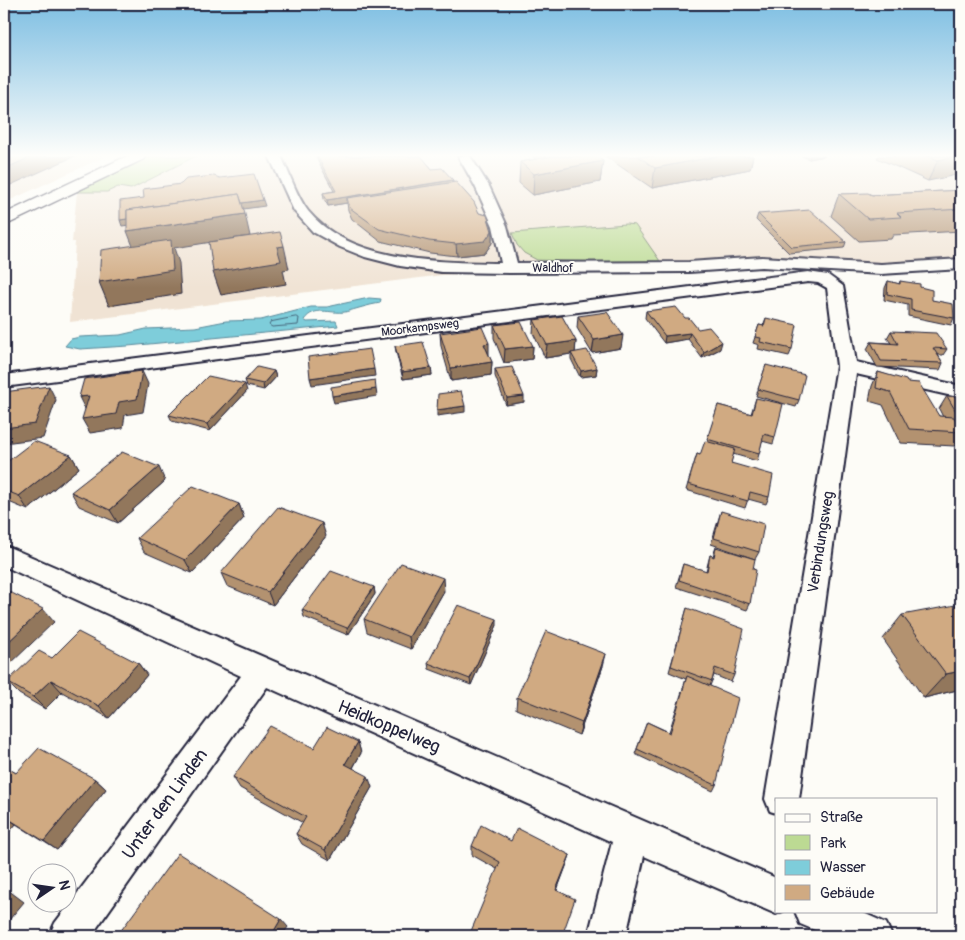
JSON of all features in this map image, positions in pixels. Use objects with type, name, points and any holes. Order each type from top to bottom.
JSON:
[{"type":"main road","points":[[4,221],[48,200]]},
{"type":"street","name":"Waldhof","points":[[296,200],[301,211],[318,229],[345,244],[370,254],[441,267],[689,267],[762,262],[880,269],[961,264]]},
{"type":"street","points":[[488,200],[500,226],[510,268]]},
{"type":"street","name":"Moorkampsweg","points":[[4,381],[808,278],[822,278],[835,286]]},
{"type":"street","name":"Verbindungsweg","points":[[782,798],[847,366],[835,286]]},
{"type":"street","points":[[847,366],[961,392]]},
{"type":"street","name":"Heidkoppelweg","points":[[4,555],[262,671],[775,896]]},
{"type":"street","name":"Unter den Linden","points":[[68,936],[262,671]]},
{"type":"street","points":[[607,936],[632,832]]},
{"type":"street","points":[[815,912],[873,936]]},
{"type":"shaded area","points":[[76,200],[961,200],[961,259],[869,264],[758,260],[636,264],[443,275],[70,322],[75,242],[72,242]]},
{"type":"green space","points":[[626,224],[635,225],[660,261],[537,260],[524,253],[517,245],[512,233]]},
{"type":"water","points":[[369,298],[381,299],[380,303],[345,312],[318,311],[308,315],[304,320],[307,322],[336,321],[338,326],[128,346],[80,349],[65,346],[71,339],[80,337],[120,335],[146,329],[195,327],[226,321],[261,320],[311,307],[327,307]]},
{"type":"building","points":[[198,200],[127,210],[127,219],[120,220],[120,201]]},
{"type":"building","points":[[198,200],[241,200],[245,214],[127,231],[127,210]]},
{"type":"building","points":[[241,200],[263,200],[242,203]]},
{"type":"building","points":[[348,200],[472,200],[479,213],[487,215],[492,231],[485,241],[456,244],[429,241],[379,229],[350,208]]},
{"type":"building","points":[[846,200],[961,200],[961,209],[897,213],[901,217],[868,219]]},
{"type":"building","points":[[810,210],[846,242],[791,247],[758,214]]},
{"type":"building","points":[[280,232],[284,246],[277,247],[281,261],[213,272],[209,242]]},
{"type":"building","points":[[171,240],[173,270],[99,282],[101,250]]},
{"type":"building","points":[[888,281],[900,284],[900,281],[920,284],[920,287],[932,290],[932,300],[953,304],[954,318],[911,310],[911,299],[887,294]]},
{"type":"building","points":[[676,307],[698,329],[709,327],[722,342],[704,352],[690,333],[665,336],[646,311]]},
{"type":"building","points":[[607,312],[623,335],[594,340],[578,316]]},
{"type":"building","points":[[562,316],[576,341],[547,345],[534,320]]},
{"type":"building","points":[[766,318],[797,325],[792,349],[760,342],[761,338],[755,337],[759,325],[764,326]]},
{"type":"building","points":[[521,322],[533,346],[505,349],[494,325]]},
{"type":"building","points":[[482,327],[489,343],[484,344],[492,362],[451,368],[440,333]]},
{"type":"building","points":[[891,331],[936,333],[947,349],[933,348],[943,363],[881,361],[871,342],[898,344]]},
{"type":"building","points":[[423,342],[431,368],[402,372],[395,346]]},
{"type":"building","points":[[370,349],[374,369],[310,378],[308,357]]},
{"type":"building","points":[[587,350],[597,368],[581,371],[571,353]]},
{"type":"building","points":[[766,365],[805,375],[799,400],[758,389]]},
{"type":"building","points":[[257,367],[274,371],[263,384],[245,380]]},
{"type":"building","points":[[512,367],[524,396],[507,398],[495,369]]},
{"type":"building","points":[[142,371],[137,399],[119,402],[116,414],[82,419],[89,396],[79,397],[84,379]]},
{"type":"building","points":[[878,372],[906,380],[907,382],[919,383],[939,416],[954,417],[961,432],[909,429],[890,392],[876,388]]},
{"type":"building","points":[[208,376],[245,384],[207,424],[169,415]]},
{"type":"building","points":[[375,380],[376,389],[332,396],[331,387]]},
{"type":"building","points":[[49,386],[35,424],[4,428],[4,392]]},
{"type":"building","points":[[461,391],[465,406],[437,410],[438,394]]},
{"type":"building","points":[[947,396],[961,397],[961,420]]},
{"type":"building","points":[[756,398],[783,404],[775,437],[764,434],[759,454],[707,439],[718,405],[752,414]]},
{"type":"building","points":[[34,441],[71,455],[19,496],[4,490],[4,464]]},
{"type":"building","points":[[705,441],[735,449],[731,463],[773,475],[769,497],[750,492],[748,501],[688,484],[697,454],[700,455]]},
{"type":"building","points":[[122,452],[159,467],[110,510],[71,492]]},
{"type":"building","points":[[193,486],[239,504],[185,560],[137,538]]},
{"type":"building","points":[[278,507],[322,523],[268,592],[221,573]]},
{"type":"building","points":[[721,511],[764,524],[759,552],[714,538]]},
{"type":"building","points":[[716,547],[755,559],[753,569],[756,570],[750,604],[679,580],[683,564],[707,571],[710,555],[714,557]]},
{"type":"building","points":[[401,563],[443,578],[409,637],[364,619]]},
{"type":"building","points":[[331,571],[374,587],[347,628],[302,610]]},
{"type":"building","points":[[4,589],[43,609],[4,646]]},
{"type":"building","points":[[961,604],[961,671],[946,674],[902,615]]},
{"type":"building","points":[[458,605],[497,619],[470,679],[428,663]]},
{"type":"building","points":[[687,608],[744,629],[734,675],[715,668],[712,681],[671,666]]},
{"type":"building","points":[[546,631],[606,654],[582,723],[517,697]]},
{"type":"building","points":[[78,632],[138,663],[99,706],[51,680],[33,697],[7,682],[39,651],[52,658]]},
{"type":"building","points":[[687,676],[738,698],[716,785],[637,749],[647,722],[670,733]]},
{"type":"building","points":[[270,726],[314,748],[327,727],[358,742],[345,764],[368,776],[325,850],[296,834],[306,817],[233,777]]},
{"type":"building","points":[[39,748],[95,779],[44,841],[4,816],[4,766],[16,773]]},
{"type":"building","points":[[481,825],[511,841],[517,828],[570,855],[556,890],[575,899],[562,936],[469,936],[500,862],[472,846]]},
{"type":"building","points":[[178,853],[281,919],[271,936],[117,936]]},
{"type":"building","points":[[4,890],[9,894],[4,900]]}]
